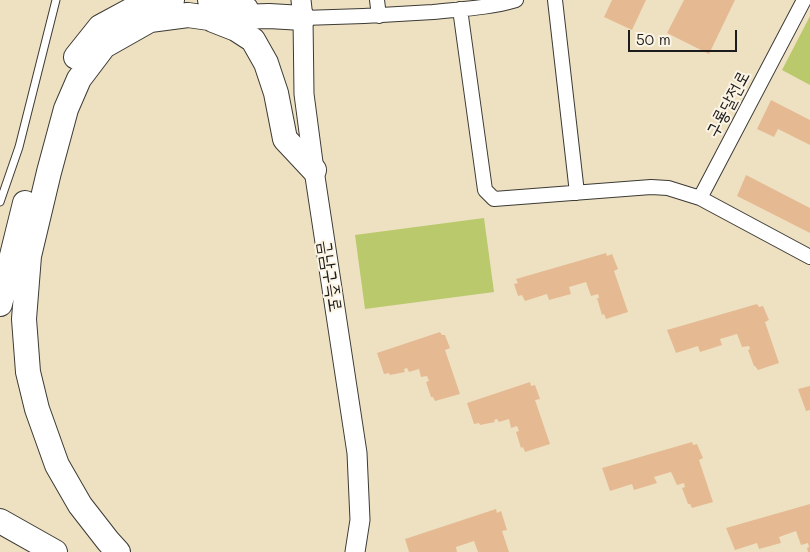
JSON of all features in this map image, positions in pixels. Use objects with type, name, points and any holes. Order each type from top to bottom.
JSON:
[{"type":"highway","points":[[0,304],[46,120],[65,71],[100,28],[137,6],[174,0]]},
{"type":"highway","points":[[118,552],[80,505],[57,465],[37,409],[28,372],[24,319],[29,256],[66,109],[79,79],[104,46],[150,20],[188,15],[210,9],[269,16],[302,9]]},
{"type":"highway","points":[[210,9],[253,40],[266,63],[276,93],[285,139],[314,170]]},
{"type":"highway","points":[[0,521],[56,552]]},
{"type":"main road","name":"금남구즉로","points":[[302,9],[304,94],[357,453],[360,520],[355,552]]},
{"type":"street","points":[[377,0],[379,16]]},
{"type":"street","points":[[302,9],[379,16],[460,10],[479,4],[516,0]]},
{"type":"street","points":[[555,0],[577,192]]},
{"type":"street","name":"구룡달전로","points":[[700,198],[804,0]]},
{"type":"street","points":[[460,10],[485,190],[494,199],[651,187],[668,188],[700,198],[810,257]]},
{"type":"lane","points":[[0,202],[19,147],[56,0]]},
{"type":"green space","points":[[810,16],[810,85],[782,70]]},
{"type":"green space","points":[[484,218],[494,292],[365,309],[355,235]]},
{"type":"building","points":[[612,0],[646,0],[632,30],[604,17]]},
{"type":"building","points":[[684,0],[735,0],[709,54],[667,33]]},
{"type":"building","points":[[771,100],[810,120],[810,145],[778,129],[774,137],[757,129]]},
{"type":"building","points":[[746,175],[810,208],[810,233],[737,196]]},
{"type":"building","points":[[606,253],[607,256],[612,254],[618,269],[614,271],[628,312],[606,319],[604,314],[602,315],[597,298],[599,298],[598,294],[591,296],[586,282],[569,287],[571,294],[549,300],[547,294],[525,301],[522,295],[518,296],[514,284],[518,283],[516,279]]},
{"type":"building","points":[[757,304],[759,307],[763,306],[769,320],[765,322],[779,363],[758,370],[754,366],[748,350],[750,349],[749,346],[742,347],[737,334],[720,339],[722,345],[700,352],[698,346],[676,353],[667,330]]},
{"type":"building","points":[[440,332],[442,335],[445,335],[450,348],[445,350],[460,394],[435,401],[431,397],[426,382],[429,381],[427,376],[421,377],[419,369],[409,372],[407,368],[404,369],[405,372],[390,375],[389,373],[384,374],[377,353]]},
{"type":"building","points":[[530,382],[531,386],[535,385],[540,399],[535,400],[550,444],[525,452],[523,447],[521,448],[516,432],[519,431],[517,426],[511,428],[509,419],[499,422],[497,419],[494,420],[495,422],[480,425],[479,423],[474,424],[467,403]]},
{"type":"building","points":[[810,386],[810,410],[806,411],[798,389]]},
{"type":"building","points":[[692,442],[693,445],[697,444],[703,458],[699,460],[713,502],[692,508],[688,504],[682,488],[685,487],[684,483],[677,485],[671,472],[654,477],[657,483],[634,490],[632,484],[610,491],[602,468]]},
{"type":"building","points":[[810,504],[810,552],[808,552],[807,548],[809,547],[808,543],[801,545],[796,531],[779,537],[781,543],[759,549],[757,543],[735,550],[726,528]]},
{"type":"building","points":[[496,509],[497,513],[501,511],[507,530],[502,531],[509,552],[478,552],[474,541],[456,547],[457,552],[409,552],[405,539]]}]
